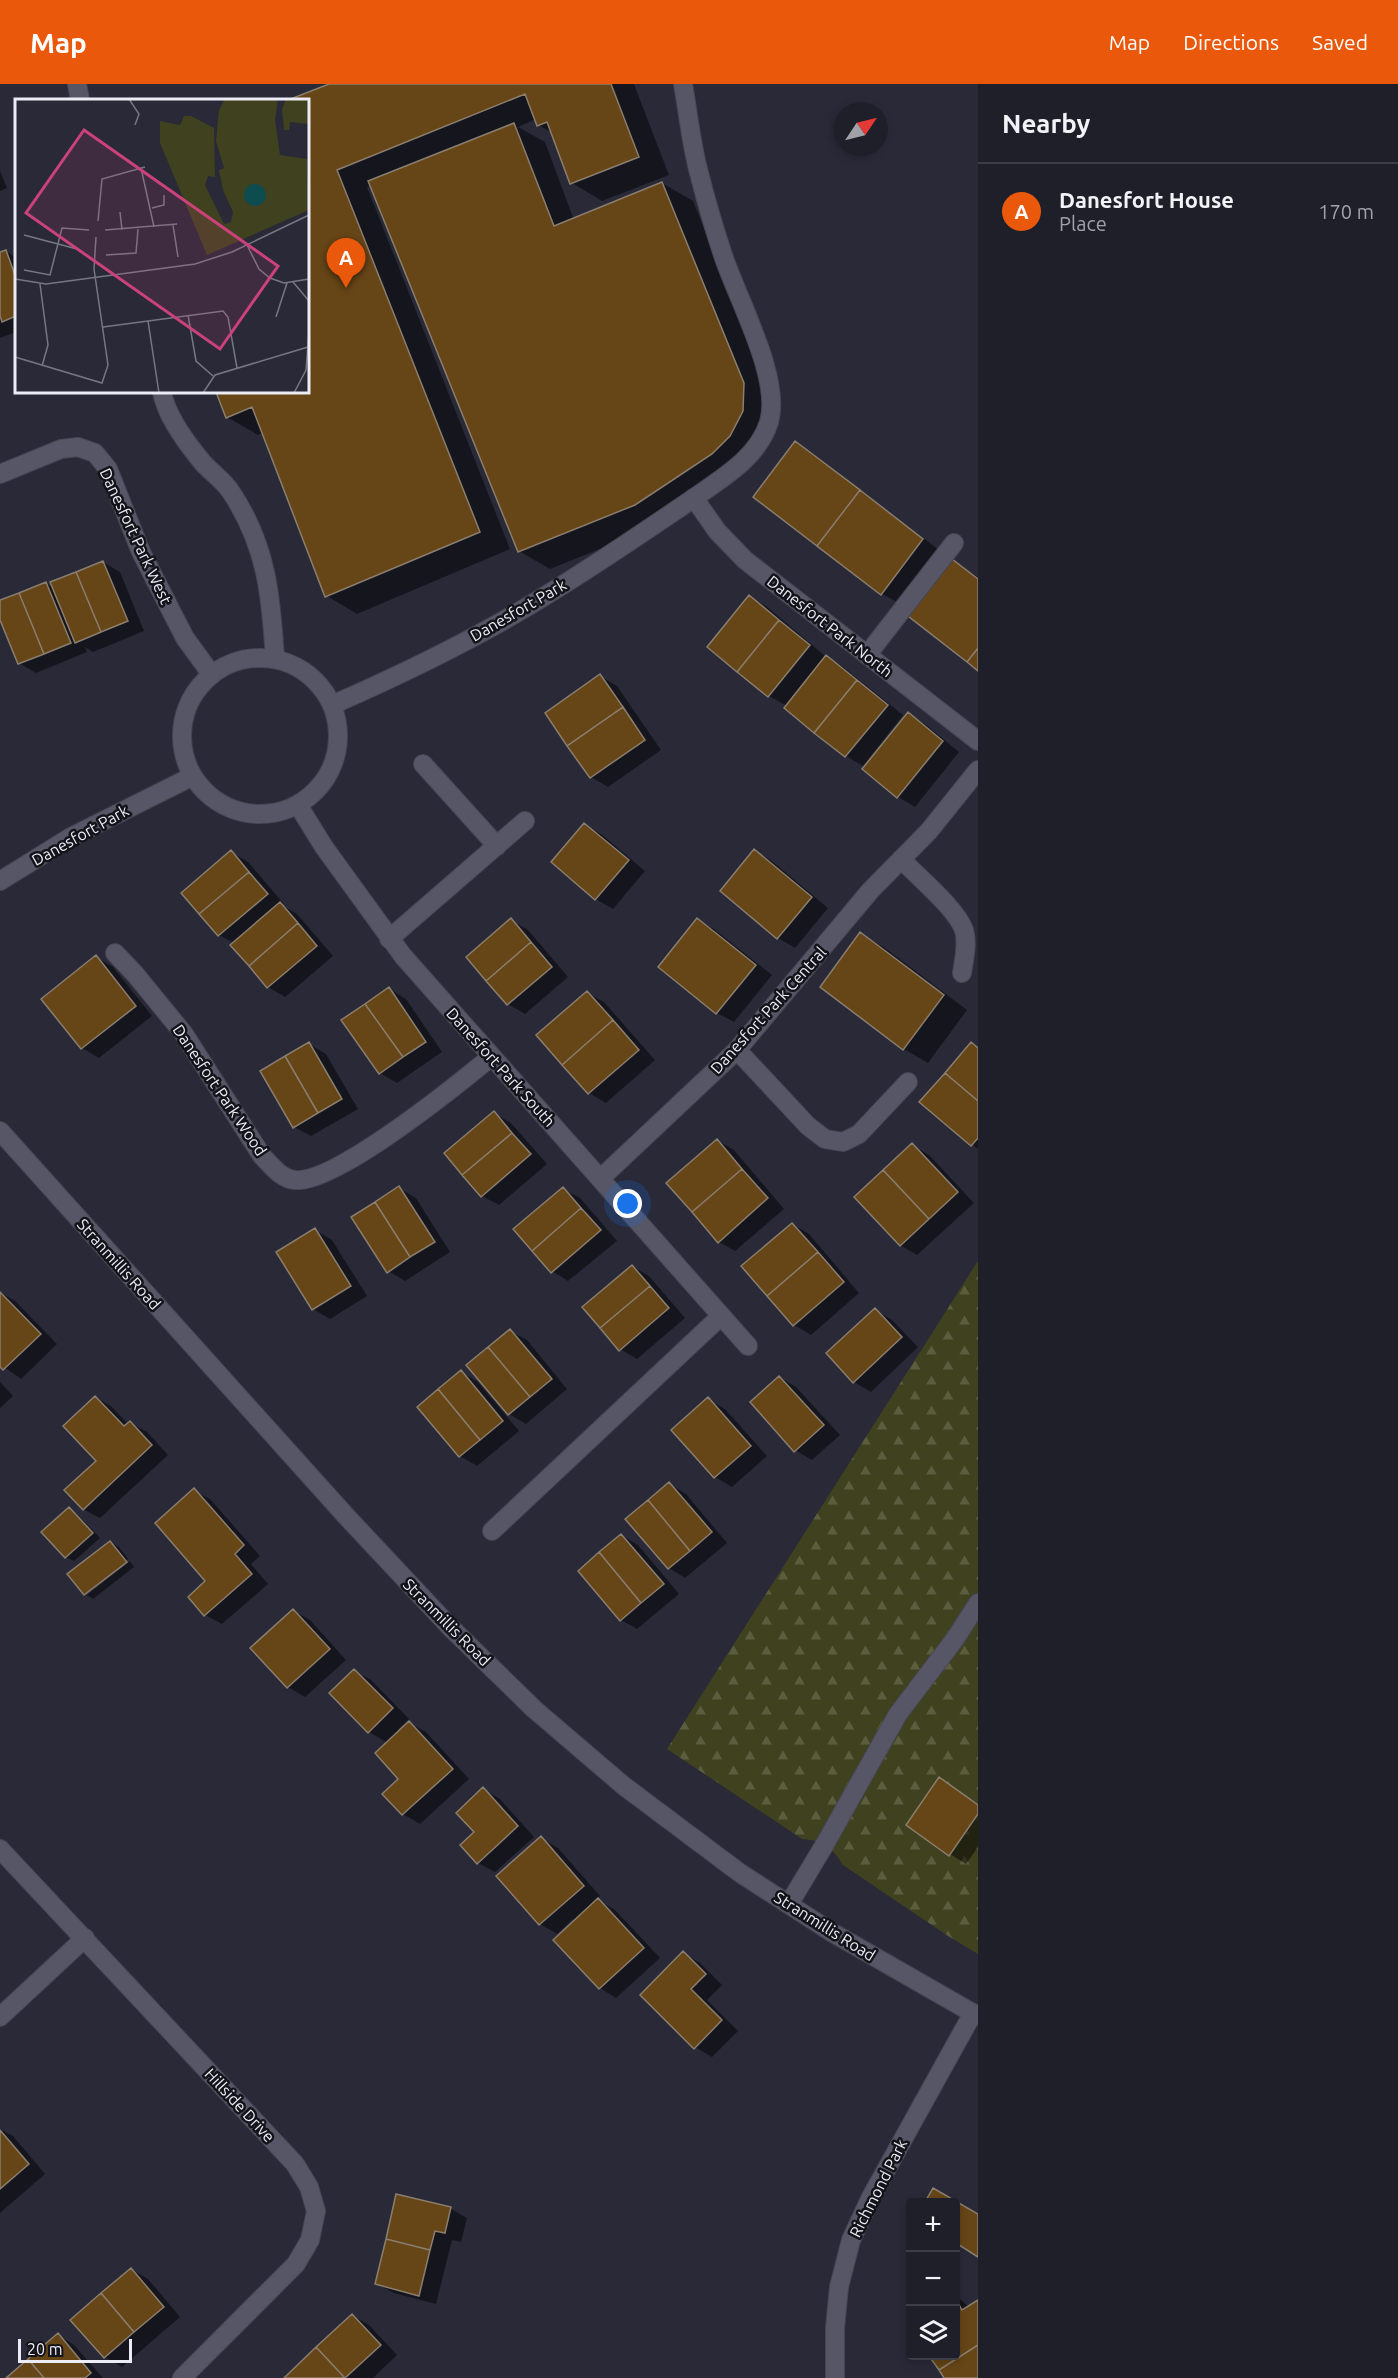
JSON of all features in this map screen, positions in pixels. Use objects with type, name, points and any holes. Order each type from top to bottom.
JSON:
[{"type":"street","points":[[77,84],[80,99]]},
{"type":"street","name":"Danesfort Park","points":[[332,705],[427,661],[524,609],[610,555],[693,498],[745,460],[758,443],[769,421],[771,394],[765,366],[723,255],[697,168],[683,84]]},
{"type":"street","points":[[162,393],[182,434],[203,462],[230,490],[251,524],[264,559],[275,659]]},
{"type":"street","name":"Danesfort Park West","points":[[0,474],[61,449],[78,447],[95,453],[108,469],[141,552],[185,638],[212,675]]},
{"type":"street","name":"Danesfort Park North","points":[[693,498],[717,531],[746,560],[978,741]]},
{"type":"street","points":[[867,655],[954,543]]},
{"type":"street","points":[[252,658],[275,659],[293,665],[309,675],[322,688],[332,705],[338,728],[338,751],[330,772],[316,791],[298,806],[275,813],[251,814],[228,808],[208,795],[193,776],[184,755],[182,733],[186,711],[196,691],[212,675],[231,663],[252,658]]},
{"type":"street","points":[[423,764],[497,846]]},
{"type":"street","name":"Danesfort Park Central","points":[[600,1179],[736,1050],[870,891],[929,831],[978,770]]},
{"type":"street","name":"Danesfort Park","points":[[0,881],[71,837],[193,776]]},
{"type":"street","name":"Danesfort Park South","points":[[298,806],[389,939],[748,1346]]},
{"type":"street","points":[[389,939],[525,821]]},
{"type":"street","points":[[901,859],[955,914],[964,931],[965,949],[962,973]]},
{"type":"street","name":"Danesfort Park Wood","points":[[115,952],[184,1034],[262,1156],[278,1172],[293,1180],[310,1178],[335,1169],[432,1106],[491,1057]]},
{"type":"street","points":[[736,1050],[808,1126],[825,1139],[843,1142],[859,1134],[908,1082]]},
{"type":"street","name":"Stranmillis Road","points":[[0,1131],[338,1508],[459,1636],[534,1709],[624,1786],[740,1873],[833,1933],[976,2015]]},
{"type":"street","points":[[492,1531],[721,1316]]},
{"type":"street","points":[[789,1904],[898,1714],[955,1639],[978,1603]]},
{"type":"street","name":"Hillside Drive","points":[[0,1849],[296,2164],[309,2187],[316,2211],[310,2240],[296,2264],[182,2378]]},
{"type":"street","points":[[0,2017],[85,1938]]},
{"type":"street","name":"Richmond Park","points":[[836,2378],[835,2328],[839,2286],[851,2240],[871,2197],[976,2015]]},
{"type":"green space","points":[[978,1261],[978,1954],[843,1865],[826,1846],[802,1839],[667,1749]]},
{"type":"building","points":[[329,84],[611,84],[639,157],[570,184],[547,122],[537,126],[525,94],[337,170],[480,532],[325,597],[252,407],[226,418],[216,393],[309,393],[309,99],[291,99]]},
{"type":"building","points":[[514,123],[554,226],[662,182],[744,383],[743,411],[730,436],[712,454],[635,505],[518,552],[368,181]]},
{"type":"building","points":[[6,250],[15,275],[15,316],[2,322],[0,316],[0,252]]},
{"type":"building","points":[[795,441],[860,490],[817,546],[753,497]]},
{"type":"building","points":[[860,490],[923,539],[881,595],[817,546]]},
{"type":"building","points":[[952,559],[978,579],[978,648],[967,662],[908,616]]},
{"type":"building","points":[[103,561],[128,621],[101,632],[76,572]]},
{"type":"building","points":[[76,572],[101,632],[75,643],[50,582]]},
{"type":"building","points":[[46,582],[71,643],[44,654],[19,593]]},
{"type":"building","points":[[19,593],[44,654],[18,664],[0,620],[0,600]]},
{"type":"building","points":[[749,595],[779,620],[737,672],[707,647]]},
{"type":"building","points":[[779,620],[810,645],[768,697],[737,672]]},
{"type":"building","points":[[978,648],[978,671],[967,662]]},
{"type":"building","points":[[826,655],[857,680],[814,733],[784,708]]},
{"type":"building","points":[[600,674],[623,707],[567,746],[545,713]]},
{"type":"building","points":[[857,680],[888,705],[845,757],[814,733]]},
{"type":"building","points":[[623,707],[645,740],[590,778],[567,746]]},
{"type":"building","points":[[908,712],[943,741],[897,798],[862,769]]},
{"type":"building","points":[[584,823],[629,860],[595,900],[551,862]]},
{"type":"building","points":[[754,849],[812,897],[777,939],[720,891]]},
{"type":"building","points":[[231,850],[249,872],[199,914],[181,893]]},
{"type":"building","points":[[249,872],[268,894],[218,936],[199,914]]},
{"type":"building","points":[[280,902],[298,923],[249,966],[230,945]]},
{"type":"building","points":[[511,918],[531,942],[486,981],[466,957]]},
{"type":"building","points":[[697,918],[756,965],[716,1014],[658,967]]},
{"type":"building","points":[[298,923],[317,946],[267,988],[249,966]]},
{"type":"building","points":[[860,932],[944,995],[903,1050],[820,987]]},
{"type":"building","points":[[531,942],[552,967],[507,1005],[486,981]]},
{"type":"building","points":[[96,955],[136,1006],[81,1049],[41,999]]},
{"type":"building","points":[[389,987],[426,1042],[403,1057],[365,1004]]},
{"type":"building","points":[[587,991],[613,1020],[562,1065],[536,1035]]},
{"type":"building","points":[[365,1004],[403,1057],[379,1074],[341,1020]]},
{"type":"building","points":[[613,1020],[639,1050],[588,1094],[562,1065]]},
{"type":"building","points":[[309,1042],[342,1099],[318,1113],[285,1056]]},
{"type":"building","points":[[971,1042],[978,1048],[978,1101],[945,1073]]},
{"type":"building","points":[[285,1056],[318,1113],[293,1128],[260,1071]]},
{"type":"building","points":[[945,1073],[978,1101],[978,1138],[971,1146],[919,1102]]},
{"type":"building","points":[[494,1111],[512,1133],[462,1175],[444,1153]]},
{"type":"building","points":[[512,1133],[531,1154],[481,1197],[462,1175]]},
{"type":"building","points":[[717,1139],[742,1169],[692,1212],[666,1183]]},
{"type":"building","points":[[912,1143],[958,1192],[929,1219],[883,1170]]},
{"type":"building","points":[[742,1169],[768,1198],[718,1243],[692,1212]]},
{"type":"building","points":[[883,1170],[929,1219],[900,1246],[854,1197]]},
{"type":"building","points":[[399,1186],[435,1242],[410,1257],[375,1202]]},
{"type":"building","points":[[563,1187],[581,1208],[532,1251],[513,1229]]},
{"type":"building","points":[[375,1202],[410,1257],[387,1273],[351,1217]]},
{"type":"building","points":[[581,1208],[601,1230],[551,1273],[532,1251]]},
{"type":"building","points":[[792,1223],[818,1252],[767,1296],[741,1266]]},
{"type":"building","points":[[315,1228],[351,1286],[312,1310],[276,1252]]},
{"type":"building","points":[[818,1252],[844,1282],[793,1326],[767,1296]]},
{"type":"building","points":[[632,1265],[650,1286],[600,1328],[582,1307]]},
{"type":"building","points":[[650,1286],[669,1308],[619,1351],[600,1328]]},
{"type":"building","points":[[0,1292],[41,1334],[3,1370],[0,1367]]},
{"type":"building","points":[[875,1308],[902,1337],[853,1383],[826,1353]]},
{"type":"building","points":[[510,1329],[552,1379],[530,1397],[488,1347]]},
{"type":"building","points":[[488,1347],[530,1397],[508,1415],[466,1365]]},
{"type":"building","points":[[461,1370],[503,1421],[480,1440],[438,1389]]},
{"type":"building","points":[[779,1376],[824,1425],[794,1452],[750,1402]]},
{"type":"building","points":[[438,1389],[480,1440],[459,1457],[417,1407]]},
{"type":"building","points":[[95,1396],[124,1426],[130,1421],[152,1445],[83,1510],[64,1490],[96,1461],[63,1426]]},
{"type":"building","points":[[708,1397],[751,1446],[714,1478],[671,1430]]},
{"type":"building","points":[[669,1482],[712,1532],[690,1551],[648,1500]]},
{"type":"building","points":[[194,1488],[244,1545],[235,1554],[252,1574],[204,1616],[188,1597],[205,1581],[155,1523]]},
{"type":"building","points":[[648,1500],[690,1551],[668,1569],[625,1519]]},
{"type":"building","points":[[69,1507],[93,1533],[65,1558],[41,1532]]},
{"type":"building","points":[[621,1534],[664,1584],[641,1603],[599,1552]]},
{"type":"building","points":[[110,1541],[127,1562],[84,1595],[67,1574]]},
{"type":"building","points":[[599,1552],[641,1603],[620,1621],[578,1571]]},
{"type":"building","points":[[293,1609],[330,1649],[287,1688],[250,1648]]},
{"type":"building","points":[[354,1669],[393,1708],[368,1733],[329,1693]]},
{"type":"building","points":[[409,1721],[453,1769],[402,1815],[382,1794],[398,1779],[375,1753]]},
{"type":"building","points":[[939,1777],[978,1805],[978,1814],[949,1856],[906,1825]]},
{"type":"building","points":[[483,1787],[518,1826],[477,1864],[460,1845],[474,1832],[456,1813]]},
{"type":"building","points":[[541,1836],[584,1886],[539,1925],[496,1876]]},
{"type":"building","points":[[598,1898],[644,1948],[599,1989],[553,1940]]},
{"type":"building","points":[[683,1951],[706,1974],[691,1989],[722,2020],[694,2049],[640,1995]]},
{"type":"building","points":[[0,2130],[29,2164],[0,2189]]},
{"type":"building","points":[[933,2188],[950,2198],[927,2198]]},
{"type":"building","points":[[396,2194],[451,2207],[445,2233],[435,2231],[430,2250],[386,2239]]},
{"type":"building","points":[[960,2204],[978,2214],[978,2257],[960,2246]]},
{"type":"building","points":[[386,2239],[430,2250],[419,2296],[375,2284]]},
{"type":"building","points":[[131,2268],[164,2307],[134,2332],[101,2293]]},
{"type":"building","points":[[101,2293],[134,2332],[104,2358],[70,2320]]},
{"type":"building","points":[[978,2300],[978,2345],[960,2357],[960,2307],[962,2310]]},
{"type":"building","points":[[352,2314],[381,2345],[345,2378],[316,2347]]},
{"type":"building","points":[[58,2333],[91,2373],[85,2378],[44,2378],[28,2359]]},
{"type":"building","points":[[978,2345],[978,2378],[944,2378],[939,2370],[955,2360],[960,2360],[960,2357]]},
{"type":"building","points":[[316,2347],[345,2378],[284,2378]]},
{"type":"building","points":[[28,2359],[44,2378],[6,2378]]},
{"type":"building","points":[[932,2360],[955,2360],[939,2370]]},
{"type":"place","name":"Danesfort House","points":[[346,288]]}]
